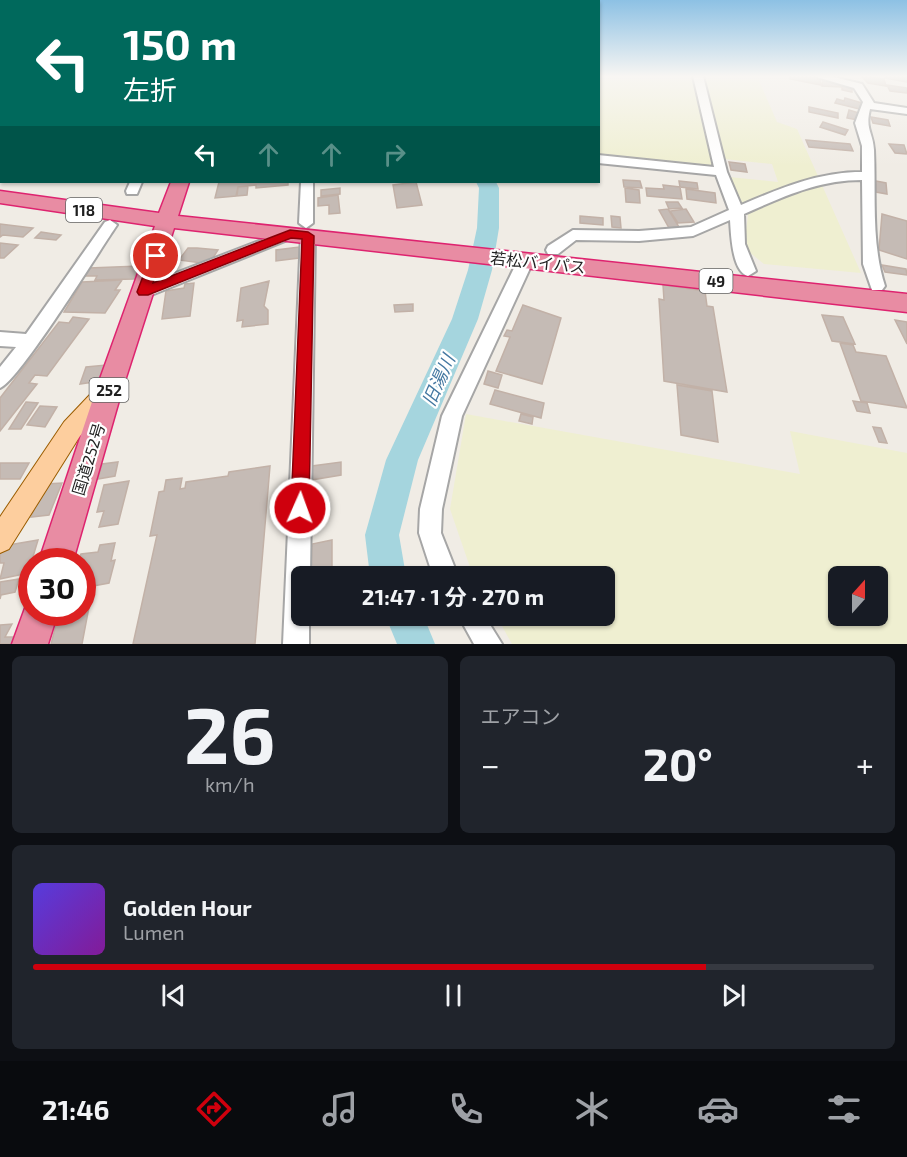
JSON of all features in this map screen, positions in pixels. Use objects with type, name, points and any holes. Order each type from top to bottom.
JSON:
[{"type":"highway","name":"国道252号","points":[[60,548],[109,390],[180,183]]},
{"type":"highway","name":"118","points":[[0,186],[123,205],[170,215]]},
{"type":"highway","name":"118","points":[[0,197],[170,215]]},
{"type":"highway","name":"若松バイパス","points":[[170,215],[439,245],[525,258],[907,303]]},
{"type":"highway","name":"若松バイパス","points":[[525,258],[553,250],[907,289]]},
{"type":"highway","points":[[30,644],[36,626]]},
{"type":"main road","points":[[0,540],[72,429],[109,390]]},
{"type":"street","points":[[705,106],[721,172],[737,212],[738,244],[748,271]]},
{"type":"street","points":[[866,106],[861,123],[868,146],[870,264],[877,286]]},
{"type":"street","points":[[871,106],[907,111]]},
{"type":"street","points":[[600,159],[721,172]]},
{"type":"street","points":[[553,250],[573,235],[639,236],[693,231],[801,184],[842,176],[867,176]]},
{"type":"street","points":[[296,644],[301,231],[307,183]]},
{"type":"street","points":[[0,380],[30,341],[110,225]]},
{"type":"street","points":[[143,292],[301,231]]},
{"type":"street","points":[[441,566],[431,525],[431,509],[452,416],[525,258]]},
{"type":"street","points":[[0,339],[30,341]]},
{"type":"street","points":[[477,626],[489,644]]},
{"type":"green space","points":[[600,106],[704,106],[719,170],[600,158]]},
{"type":"green space","points":[[710,106],[770,106],[777,122],[797,129],[861,273],[764,264],[748,251],[745,237],[748,216],[729,177],[778,182],[772,164],[724,159]]},
{"type":"green space","points":[[466,414],[800,474],[790,431],[907,453],[907,644],[512,644],[502,626],[615,626],[615,566],[470,566],[450,509]]},
{"type":"building","points":[[809,107],[838,113],[838,118],[809,112]]},
{"type":"building","points":[[849,110],[859,113],[858,120],[847,118]]},
{"type":"building","points":[[871,117],[888,120],[890,126],[873,123]]},
{"type":"building","points":[[823,122],[848,130],[845,135],[820,127]]},
{"type":"building","points":[[806,140],[850,144],[853,151],[809,147]]},
{"type":"building","points":[[889,144],[904,145],[907,154],[895,153]]},
{"type":"building","points":[[729,162],[745,164],[747,172],[731,170]]},
{"type":"building","points":[[623,180],[640,181],[642,188],[624,187]]},
{"type":"building","points":[[679,181],[697,183],[698,189],[680,187]]},
{"type":"building","points":[[876,181],[886,183],[887,194],[876,192]]},
{"type":"building","points":[[219,183],[288,183],[288,185],[256,188],[256,185],[238,187],[236,196],[215,198]]},
{"type":"building","points":[[416,183],[422,205],[397,208],[393,185]]},
{"type":"building","points":[[663,185],[680,187],[682,199],[647,196],[646,188],[664,189]]},
{"type":"building","points":[[248,186],[247,195],[237,196],[238,187]]},
{"type":"building","points":[[340,188],[340,194],[321,196],[321,190]]},
{"type":"building","points":[[625,188],[639,190],[640,203],[626,202]]},
{"type":"building","points":[[686,189],[715,193],[716,203],[687,199]]},
{"type":"building","points":[[338,195],[340,213],[329,214],[329,205],[318,206],[318,198]]},
{"type":"building","points":[[666,202],[678,202],[682,208],[669,209]]},
{"type":"building","points":[[668,209],[679,227],[669,228],[659,210]]},
{"type":"building","points":[[686,209],[694,222],[678,223],[670,211]]},
{"type":"building","points":[[882,214],[907,221],[907,259],[879,250]]},
{"type":"building","points":[[580,216],[603,218],[603,225],[580,223]]},
{"type":"building","points":[[611,216],[620,217],[621,228],[612,227]]},
{"type":"building","points":[[0,224],[33,228],[23,237],[3,235],[0,237]]},
{"type":"building","points":[[41,232],[61,235],[56,240],[35,238]]},
{"type":"building","points":[[0,243],[18,245],[4,258],[0,258]]},
{"type":"building","points":[[299,247],[299,258],[276,261],[276,250]]},
{"type":"building","points":[[188,248],[218,250],[209,264],[179,260]]},
{"type":"building","points":[[882,265],[906,269],[907,275],[885,272]]},
{"type":"building","points":[[139,266],[134,279],[95,280],[97,276],[85,276],[89,268]]},
{"type":"building","points":[[122,280],[115,290],[120,290],[105,313],[64,312],[82,282]]},
{"type":"building","points":[[269,281],[264,306],[268,310],[268,324],[242,327],[243,320],[237,321],[241,288]]},
{"type":"building","points":[[194,283],[190,316],[162,319],[166,291],[184,288],[185,284]]},
{"type":"building","points":[[663,285],[705,291],[707,306],[713,307],[727,392],[664,381],[659,299],[664,300]]},
{"type":"building","points":[[413,304],[413,311],[395,312],[394,305]]},
{"type":"building","points":[[523,305],[561,318],[542,384],[496,371],[510,337],[504,336],[507,330],[512,331]]},
{"type":"building","points":[[822,315],[843,317],[855,344],[832,341]]},
{"type":"building","points":[[73,317],[89,319],[47,376],[35,375],[29,383],[37,384],[0,431],[0,398],[59,322],[69,323]]},
{"type":"building","points":[[895,320],[907,322],[907,344]]},
{"type":"building","points":[[840,343],[853,345],[856,352],[886,356],[907,408],[861,401]]},
{"type":"building","points":[[106,365],[100,381],[80,384],[86,367]]},
{"type":"building","points":[[488,371],[502,375],[498,388],[484,384]]},
{"type":"building","points":[[677,385],[712,391],[718,442],[681,435]]},
{"type":"building","points":[[495,390],[544,403],[541,418],[490,404]]},
{"type":"building","points":[[853,401],[867,403],[870,413],[857,411]]},
{"type":"building","points":[[26,402],[38,403],[21,429],[9,429]]},
{"type":"building","points":[[40,406],[57,407],[45,427],[27,425]]},
{"type":"building","points":[[521,414],[533,417],[532,424],[519,421]]},
{"type":"building","points":[[873,427],[881,428],[887,443],[879,442]]},
{"type":"building","points":[[118,462],[115,476],[98,479],[102,464]]},
{"type":"building","points":[[341,462],[341,475],[311,480],[312,466]]},
{"type":"building","points":[[0,463],[29,463],[20,479],[0,479]]},
{"type":"building","points":[[270,466],[255,644],[133,644],[157,535],[150,536],[159,492],[164,491],[166,480],[182,478],[180,489],[185,488],[186,482],[228,476],[229,472]]},
{"type":"building","points":[[129,481],[118,524],[99,527],[104,511],[97,512],[104,485]]},
{"type":"building","points":[[62,483],[49,515],[31,517],[45,484]]},
{"type":"building","points":[[38,540],[36,548],[18,548],[18,575],[0,579],[4,563],[0,563],[3,546]]},
{"type":"building","points":[[332,540],[332,566],[311,566],[312,544]]},
{"type":"building","points":[[115,543],[111,561],[115,560],[109,583],[96,585],[96,552],[100,545]]},
{"type":"building","points":[[18,579],[15,592],[1,595],[0,599],[0,582]]},
{"type":"building","points":[[12,624],[5,637],[14,637],[12,644],[0,644],[0,625]]},
{"type":"building","points":[[56,626],[85,626],[82,644],[51,644]]},
{"type":"waterway","name":"旧湯川","points":[[387,566],[382,535],[402,460],[465,319],[480,270],[488,228],[489,188],[486,183]]},
{"type":"waterway","name":"旧湯川","points":[[409,626],[416,644]]},
{"type":"route","points":[[156,256],[143,292],[290,234],[308,236],[300,508]]}]
